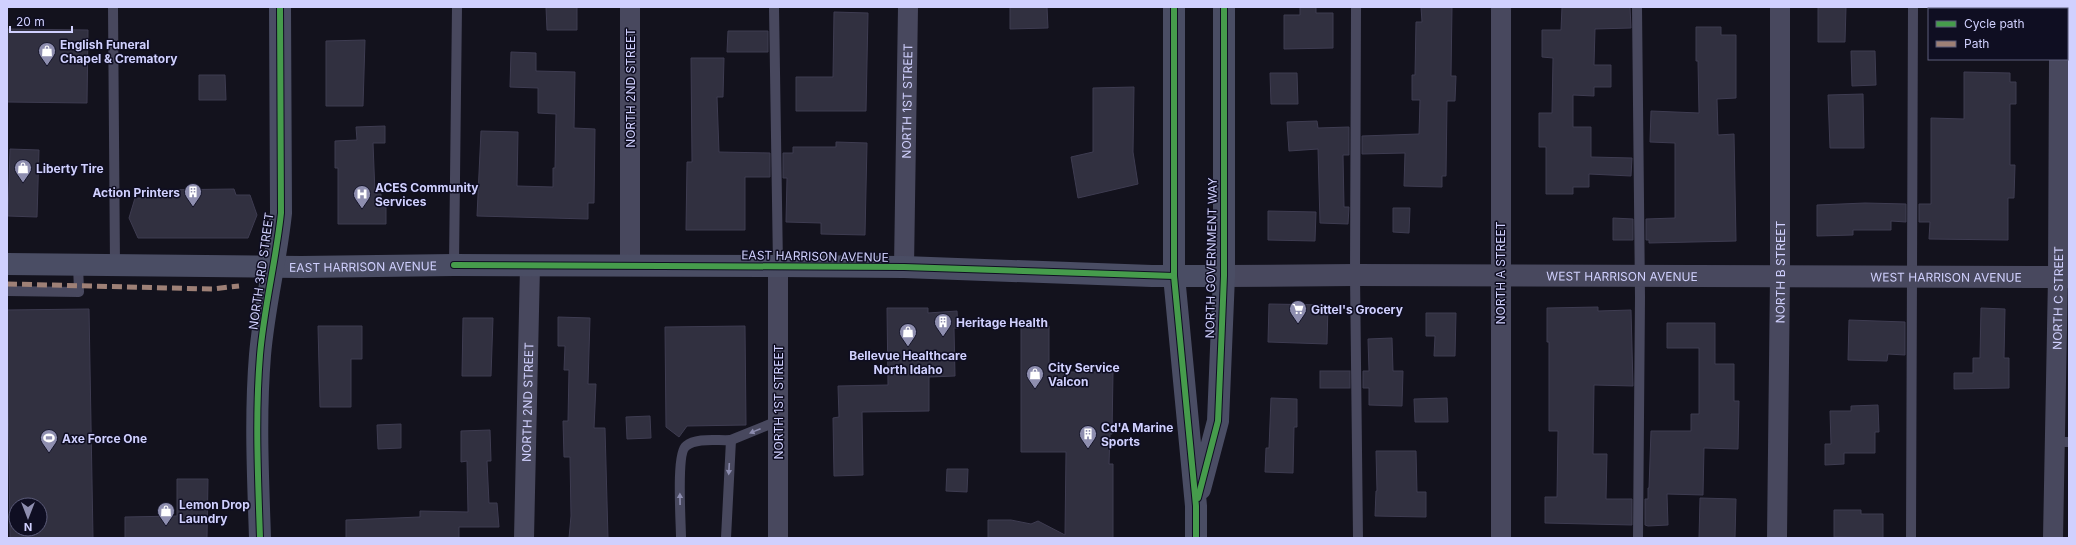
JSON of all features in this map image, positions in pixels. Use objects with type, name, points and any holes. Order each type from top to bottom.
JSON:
[{"type":"main road","name":"NORTH 3RD STREET","points":[[260,538],[258,386],[264,320],[274,266],[281,213],[280,7]]},
{"type":"main road","name":"NORTH GOVERNMENT WAY","points":[[1174,7],[1174,276],[1196,506],[1196,538]]},
{"type":"main road","name":"NORTH GOVERNMENT WAY","points":[[1196,506],[1218,421],[1224,276],[1224,7]]},
{"type":"main road","name":"EAST HARRISON AVENUE","points":[[7,264],[904,267],[1174,276]]},
{"type":"main road","name":"WEST HARRISON AVENUE","points":[[1174,276],[1224,276]]},
{"type":"street","name":"NORTH 2ND STREET","points":[[630,7],[630,265]]},
{"type":"street","name":"NORTH 1ST STREET","points":[[904,267],[908,7]]},
{"type":"street","name":"NORTH A STREET","points":[[1501,7],[1501,538]]},
{"type":"street","name":"NORTH B STREET","points":[[1777,538],[1780,276],[1780,7]]},
{"type":"street","name":"NORTH C STREET","points":[[2053,538],[2061,442],[2064,105],[2059,60]]},
{"type":"street","name":"NORTH 2ND STREET","points":[[524,538],[530,266]]},
{"type":"street","name":"NORTH 1ST STREET","points":[[778,266],[778,538]]},
{"type":"street","name":"WEST HARRISON AVENUE","points":[[1224,276],[1500,275],[2063,277]]},
{"type":"lane","points":[[113,7],[115,265]]},
{"type":"lane","points":[[454,265],[457,7]]},
{"type":"lane","points":[[774,7],[778,266]]},
{"type":"lane","points":[[1356,7],[1355,275],[1358,538]]},
{"type":"lane","points":[[1637,7],[1640,276],[1638,538]]},
{"type":"lane","points":[[1911,538],[1913,7]]},
{"type":"lane","points":[[7,290],[79,292],[78,264]]},
{"type":"lane","points":[[681,538],[680,478],[682,450],[686,445],[696,441],[731,440],[778,421]]},
{"type":"lane","points":[[726,538],[731,440]]},
{"type":"building","points":[[546,7],[577,7],[577,30],[547,30]]},
{"type":"building","points":[[1010,7],[1047,7],[1048,28],[1010,29]]},
{"type":"building","points":[[1300,7],[1316,7],[1316,13],[1333,13],[1333,48],[1284,49],[1284,15],[1300,15]]},
{"type":"building","points":[[1421,7],[1452,7],[1451,76],[1456,76],[1455,101],[1447,101],[1446,176],[1442,176],[1442,187],[1404,186],[1405,153],[1362,154],[1362,136],[1419,134],[1420,100],[1412,100],[1412,75],[1415,75],[1416,22],[1422,22]]},
{"type":"building","points":[[1562,7],[1630,7],[1631,28],[1595,29],[1594,65],[1611,65],[1611,87],[1594,87],[1594,96],[1573,95],[1573,127],[1591,127],[1591,157],[1632,158],[1631,176],[1589,174],[1589,187],[1573,187],[1573,194],[1546,194],[1546,147],[1539,147],[1539,113],[1552,113],[1553,58],[1542,57],[1542,30],[1561,30]]},
{"type":"building","points":[[1818,7],[1846,7],[1845,42],[1818,42]]},
{"type":"building","points":[[834,12],[868,13],[866,111],[796,111],[796,77],[833,77]]},
{"type":"building","points":[[1696,27],[1721,27],[1721,35],[1736,35],[1736,98],[1717,99],[1718,135],[1734,134],[1736,241],[1649,243],[1649,240],[1646,240],[1646,219],[1675,218],[1675,143],[1650,142],[1651,111],[1699,113]]},
{"type":"building","name":"English Funeral Chapel & Crematory","points":[[7,29],[88,30],[87,103],[7,102]]},
{"type":"building","points":[[728,31],[768,31],[768,52],[727,52]]},
{"type":"building","points":[[365,40],[363,106],[326,106],[326,41]]},
{"type":"building","points":[[1851,51],[1875,51],[1876,85],[1852,86]]},
{"type":"building","points":[[511,52],[536,53],[536,71],[575,72],[574,128],[595,129],[594,203],[588,203],[588,219],[477,216],[481,131],[518,132],[517,186],[553,187],[553,168],[555,168],[556,114],[538,113],[538,88],[510,87]]},
{"type":"building","points":[[691,58],[724,58],[723,97],[717,97],[719,152],[770,153],[770,177],[745,177],[745,230],[686,230],[687,162],[692,162]]},
{"type":"building","points":[[1964,72],[2010,73],[2010,82],[2016,82],[2016,104],[2010,104],[2010,165],[2015,165],[2014,198],[2008,198],[2008,240],[1929,239],[1930,222],[1919,222],[1919,204],[1931,204],[1931,118],[1964,119]]},
{"type":"building","points":[[1270,73],[1297,73],[1298,104],[1271,104]]},
{"type":"building","points":[[199,75],[225,75],[226,100],[199,100]]},
{"type":"building","points":[[1134,87],[1133,152],[1138,184],[1078,198],[1071,157],[1093,152],[1093,88]]},
{"type":"building","points":[[1863,94],[1864,148],[1830,148],[1828,95]]},
{"type":"building","points":[[1317,121],[1318,128],[1349,127],[1349,155],[1343,155],[1344,207],[1349,207],[1348,224],[1320,223],[1318,149],[1289,151],[1287,122]]},
{"type":"building","points":[[385,126],[385,143],[373,143],[375,194],[381,194],[381,206],[386,206],[386,224],[338,224],[338,168],[335,168],[335,141],[357,140],[356,127]]},
{"type":"building","points":[[836,142],[867,143],[865,235],[821,234],[821,223],[786,222],[787,178],[783,178],[783,153],[793,153],[793,147],[836,147]]},
{"type":"building","name":"Liberty Tire","points":[[10,149],[39,150],[37,217],[8,216]]},
{"type":"building","name":"Action Printers","points":[[234,189],[236,195],[250,195],[257,215],[248,238],[138,238],[129,218],[135,198],[151,198],[156,190]]},
{"type":"building","points":[[1865,203],[1906,204],[1906,222],[1891,221],[1891,230],[1853,230],[1853,235],[1817,236],[1817,205]]},
{"type":"building","points":[[1393,208],[1410,208],[1409,233],[1393,232]]},
{"type":"building","points":[[1268,211],[1316,212],[1315,241],[1268,240]]},
{"type":"building","points":[[1613,218],[1633,219],[1633,240],[1613,240]]},
{"type":"building","name":"Gittel's Grocery","points":[[1269,304],[1328,305],[1327,344],[1268,342]]},
{"type":"building","points":[[1598,307],[1598,311],[1631,310],[1633,386],[1594,385],[1593,454],[1607,454],[1606,499],[1632,499],[1632,525],[1545,523],[1545,497],[1557,497],[1558,431],[1549,431],[1549,342],[1547,342],[1547,308]]},
{"type":"building","name":"Bellevue Healthcare North Idaho","points":[[887,308],[928,308],[928,313],[957,311],[958,328],[954,328],[955,376],[929,377],[929,411],[862,412],[863,475],[834,476],[833,418],[839,417],[838,386],[888,385]]},
{"type":"building","points":[[1981,308],[2005,309],[2004,358],[2009,358],[2009,388],[1954,389],[1954,373],[1973,373],[1973,358],[1980,358]]},
{"type":"building","points":[[89,309],[93,538],[10,538],[48,537],[48,497],[9,497],[7,310]]},
{"type":"building","points":[[1426,313],[1456,313],[1455,356],[1434,356],[1435,336],[1426,336]]},
{"type":"building","points":[[558,317],[590,318],[588,384],[596,384],[594,428],[605,428],[608,538],[569,538],[571,516],[570,457],[564,457],[563,421],[568,421],[569,370],[564,370],[565,346],[558,346]]},
{"type":"building","points":[[463,318],[493,318],[491,376],[462,376]]},
{"type":"building","points":[[1849,320],[1905,322],[1905,355],[1888,354],[1887,361],[1848,360]]},
{"type":"building","points":[[1667,323],[1715,323],[1715,364],[1734,364],[1734,401],[1739,401],[1738,449],[1704,448],[1703,495],[1667,494],[1668,525],[1648,526],[1645,525],[1645,499],[1648,499],[1649,488],[1651,431],[1691,431],[1691,414],[1699,414],[1699,348],[1667,348]]},
{"type":"building","points":[[318,326],[362,326],[362,359],[351,359],[351,407],[320,407]]},
{"type":"building","points":[[745,326],[746,425],[687,426],[679,437],[666,427],[665,327]]},
{"type":"building","points":[[1021,326],[1049,326],[1049,372],[1113,372],[1112,434],[1110,434],[1109,464],[1113,464],[1113,538],[988,538],[988,520],[1011,520],[1031,524],[1038,521],[1065,535],[1066,452],[1021,452]]},
{"type":"building","points":[[1392,338],[1393,371],[1403,371],[1402,406],[1369,405],[1369,388],[1363,388],[1363,371],[1369,371],[1368,339]]},
{"type":"building","points":[[1320,371],[1350,371],[1350,388],[1320,388]]},
{"type":"building","points":[[1271,398],[1297,399],[1297,427],[1294,427],[1293,473],[1265,472],[1266,448],[1269,448]]},
{"type":"building","points":[[1447,398],[1448,422],[1415,422],[1414,399]]},
{"type":"building","points":[[1878,405],[1879,432],[1875,432],[1875,453],[1844,453],[1844,464],[1825,465],[1825,444],[1831,444],[1830,411],[1851,411],[1851,406]]},
{"type":"building","points":[[650,416],[651,438],[627,439],[626,417]]},
{"type":"building","points":[[401,424],[401,448],[378,449],[377,425]]},
{"type":"building","points":[[490,430],[491,461],[487,461],[489,503],[497,503],[499,527],[459,527],[459,538],[346,538],[346,520],[420,517],[420,511],[468,512],[467,461],[461,462],[461,431]]},
{"type":"building","points":[[1376,451],[1416,451],[1417,492],[1426,492],[1426,517],[1375,516],[1377,491]]},
{"type":"building","points":[[947,469],[968,469],[967,492],[946,491]]},
{"type":"building","name":"Lemon Drop Laundry","points":[[177,479],[208,479],[207,538],[125,538],[125,517],[177,516]]},
{"type":"building","points":[[1700,498],[1736,499],[1735,538],[1699,538]]},
{"type":"building","points":[[1834,510],[1861,510],[1861,514],[1883,514],[1883,538],[1834,537]]},
{"type":"marked path","points":[[7,284],[212,289],[239,286]]},
{"type":"cycle path","points":[[260,538],[257,446],[258,378],[264,319],[281,213],[280,7]]},
{"type":"cycle path","points":[[1174,7],[1174,276],[1196,506],[1196,538]]},
{"type":"cycle path","points":[[1198,498],[1218,421],[1224,276],[1224,7]]},
{"type":"cycle path","points":[[454,265],[904,267],[1174,276]]},
{"type":"place","name":"English Funeral Chapel & Crematory","points":[[47,66]]},
{"type":"place","name":"Liberty Tire","points":[[23,183]]},
{"type":"place","name":"Action Printers","points":[[193,207]]},
{"type":"place","name":"ACES Community Services","points":[[362,209]]},
{"type":"place","name":"Gittel's Grocery","points":[[1298,324]]},
{"type":"place","name":"Heritage Health","points":[[943,337]]},
{"type":"place","name":"Bellevue Healthcare North Idaho","points":[[908,347]]},
{"type":"place","name":"City Service Valcon","points":[[1035,389]]},
{"type":"place","name":"Cd'A Marine Sports","points":[[1088,449]]},
{"type":"place","name":"Axe Force One","points":[[49,453]]},
{"type":"place","name":"Lemon Drop Laundry","points":[[166,526]]}]
